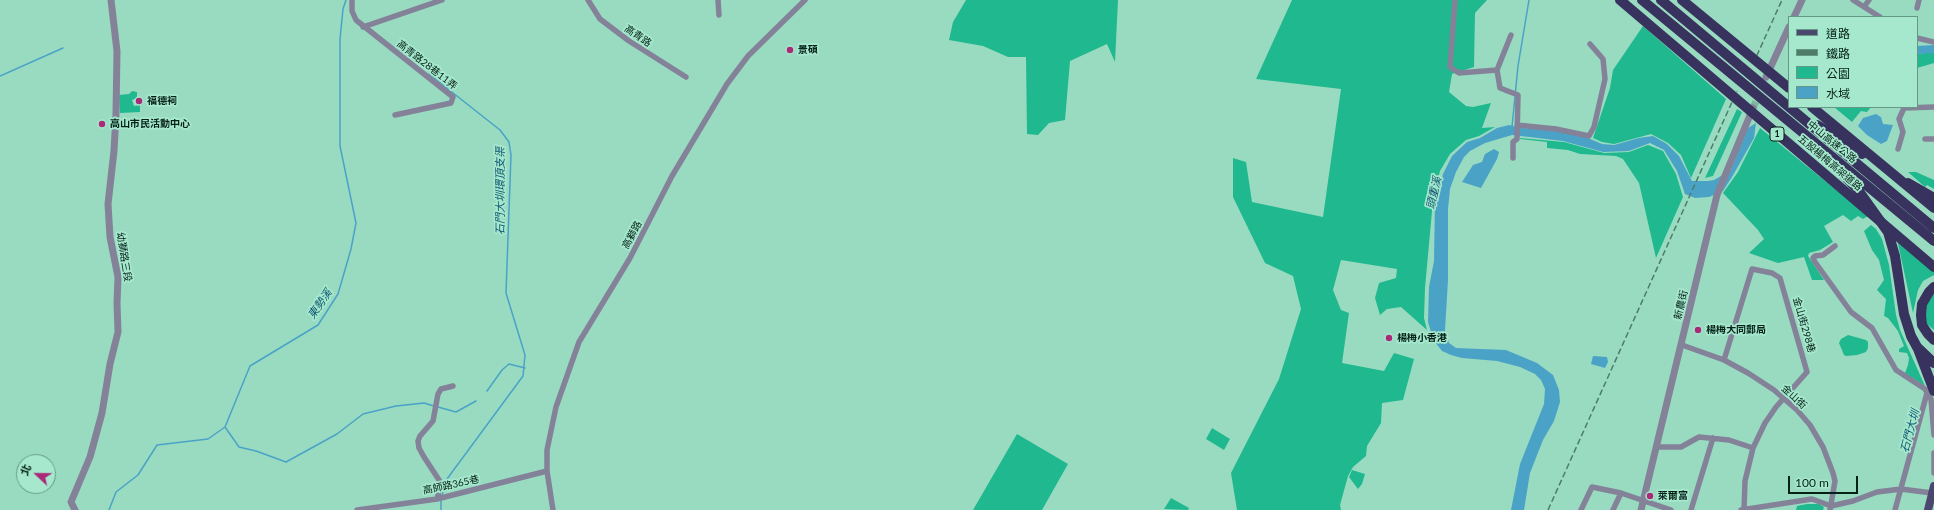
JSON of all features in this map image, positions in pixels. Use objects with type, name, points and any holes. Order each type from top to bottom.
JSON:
[{"type":"highway","name":"五股楊梅高架道路","points":[[1620,0],[1934,267]]},
{"type":"highway","name":"中山高速公路","points":[[1642,0],[1808,138],[1934,240]]},
{"type":"highway","name":"中山高速公路","points":[[1661,0],[1788,106]]},
{"type":"highway","points":[[1682,0],[1788,87]]},
{"type":"highway","name":"中山高速公路","points":[[1791,108],[1934,228]]},
{"type":"highway","points":[[1791,108],[1840,138],[1881,169],[1934,198]]},
{"type":"highway","points":[[1813,108],[1934,208]]},
{"type":"highway","points":[[1808,138],[1858,190],[1888,232],[1895,256],[1904,314],[1930,386]]},
{"type":"highway","points":[[1934,287],[1929,292],[1922,304],[1921,315],[1922,325],[1934,340]]},
{"type":"highway","points":[[1917,347],[1933,362]]},
{"type":"main road","points":[[1928,510],[1933,490]]},
{"type":"street","name":"幼獅路三段","points":[[75,510],[72,502],[90,457],[102,413],[110,364],[118,332],[118,277],[110,237],[108,204],[114,151],[117,51],[111,0]]},
{"type":"street","name":"高青路28巷11弄","points":[[352,0],[356,20],[363,27],[453,97],[451,103],[395,115]]},
{"type":"street","points":[[363,27],[442,0]]},
{"type":"street","name":"高青路","points":[[588,0],[600,19],[629,41],[686,77]]},
{"type":"street","points":[[718,0],[719,14]]},
{"type":"street","name":"高獅路","points":[[553,510],[547,472],[547,450],[556,407],[579,342],[630,258],[672,176],[727,84],[748,56],[805,0]]},
{"type":"street","points":[[1455,0],[1450,67],[1459,73],[1497,70]]},
{"type":"street","points":[[1794,16],[1802,0]]},
{"type":"street","points":[[1853,0],[1878,16]]},
{"type":"street","points":[[1864,7],[1869,0]]},
{"type":"street","points":[[1917,8],[1919,0]]},
{"type":"street","points":[[1766,77],[1788,29]]},
{"type":"street","points":[[1511,35],[1497,70],[1500,88],[1518,95],[1517,139],[1513,142],[1513,158]]},
{"type":"street","points":[[1918,38],[1934,42]]},
{"type":"street","points":[[1517,126],[1556,129],[1589,136],[1594,127],[1605,79],[1603,59],[1590,44]]},
{"type":"street","points":[[1918,108],[1934,107]]},
{"type":"street","name":"新農街","points":[[1641,510],[1717,195],[1753,108]]},
{"type":"street","points":[[1898,149],[1903,132],[1899,119],[1904,108]]},
{"type":"street","points":[[1925,139],[1934,139]]},
{"type":"street","points":[[1835,246],[1823,255],[1815,256],[1813,258],[1815,262],[1851,312],[1872,328],[1896,370],[1912,382],[1925,389],[1930,386]]},
{"type":"street","name":"金山街298巷","points":[[1724,360],[1752,269],[1772,273],[1780,278],[1807,369],[1806,375],[1784,398]]},
{"type":"street","name":"金山街","points":[[1682,344],[1724,360],[1748,373],[1784,398],[1810,425],[1823,447],[1835,482],[1830,508]]},
{"type":"street","points":[[437,499],[441,483],[419,448],[418,441],[420,436],[433,421],[441,389],[453,386]]},
{"type":"street","points":[[1930,386],[1934,435]]},
{"type":"street","points":[[1895,510],[1903,489],[1930,386]]},
{"type":"street","points":[[1784,398],[1765,423],[1753,448],[1745,480],[1742,510],[1812,499],[1830,508],[1877,492],[1903,489],[1933,490]]},
{"type":"street","points":[[1657,447],[1681,447],[1699,437],[1729,440],[1753,448]]},
{"type":"street","points":[[1691,510],[1712,438]]},
{"type":"street","points":[[1934,453],[1934,473]]},
{"type":"street","name":"高師路365巷","points":[[357,510],[437,499],[547,472]]},
{"type":"street","points":[[1581,510],[1592,487],[1621,493],[1671,510]]},
{"type":"street","points":[[1613,510],[1621,493]]},
{"type":"green space","points":[[966,0],[1118,0],[1115,62],[1107,44],[1070,61],[1065,120],[1049,123],[1038,135],[1027,134],[1026,57],[1008,57],[983,46],[949,40],[953,22]]},
{"type":"green space","points":[[1292,0],[1487,0],[1475,13],[1474,67],[1452,74],[1449,92],[1466,106],[1473,107],[1491,103],[1482,128],[1495,127],[1479,136],[1466,140],[1450,154],[1440,171],[1433,200],[1425,288],[1424,318],[1427,330],[1401,307],[1387,309],[1380,315],[1375,298],[1379,283],[1396,278],[1397,269],[1341,260],[1333,290],[1341,310],[1349,313],[1342,363],[1384,371],[1394,353],[1414,359],[1403,400],[1382,403],[1381,423],[1367,446],[1366,456],[1353,467],[1348,476],[1340,505],[1341,510],[1237,510],[1231,473],[1279,379],[1301,309],[1293,276],[1265,263],[1233,197],[1233,158],[1246,162],[1252,202],[1323,217],[1341,89],[1256,79]]},
{"type":"green space","points":[[1643,26],[1726,99],[1691,178],[1681,155],[1668,143],[1651,134],[1614,144],[1602,142],[1593,138],[1610,88],[1613,70]]},
{"type":"green space","points":[[1934,52],[1934,63],[1918,68],[1918,54]]},
{"type":"green space","points":[[132,91],[137,92],[137,98],[132,100],[134,106],[140,105],[140,112],[120,113],[119,95],[129,94]]},
{"type":"green space","points":[[1835,108],[1870,108],[1867,112],[1861,111],[1852,122]]},
{"type":"green space","points":[[1737,109],[1742,112],[1713,176],[1705,178]]},
{"type":"green space","points":[[1760,128],[1868,216],[1863,219],[1858,216],[1851,221],[1843,215],[1824,226],[1833,242],[1820,250],[1809,253],[1808,256],[1824,280],[1812,280],[1804,257],[1778,263],[1749,253],[1764,239],[1758,230],[1723,193],[1738,172]]},
{"type":"green space","points":[[1520,138],[1564,142],[1604,153],[1629,152],[1648,145],[1663,151],[1676,174],[1683,197],[1656,258],[1639,183],[1623,159],[1616,156],[1580,154],[1568,150],[1547,148],[1547,142]]},
{"type":"green space","points":[[1908,172],[1916,172],[1934,180],[1934,189],[1927,185],[1925,187]]},
{"type":"green space","points":[[1871,225],[1876,229],[1882,239],[1889,265],[1896,315],[1900,330],[1925,386],[1905,373],[1909,358],[1907,353],[1899,352],[1899,349],[1904,346],[1898,331],[1888,318],[1884,316],[1886,299],[1877,290],[1884,280],[1879,260],[1872,250],[1864,231]]},
{"type":"green space","points":[[1897,239],[1934,272],[1934,275],[1923,281],[1918,290],[1913,313]]},
{"type":"green space","points":[[1934,291],[1934,330],[1926,323],[1925,305]]},
{"type":"green space","points":[[1848,335],[1866,340],[1868,342],[1868,348],[1866,352],[1857,355],[1844,355],[1839,343],[1841,339]]},
{"type":"green space","points":[[1212,428],[1230,439],[1224,450],[1206,439]]},
{"type":"green space","points":[[1017,434],[1068,464],[1042,510],[973,510]]},
{"type":"green space","points":[[1352,470],[1365,474],[1362,484],[1358,489],[1349,477]]},
{"type":"green space","points":[[1171,498],[1189,508],[1188,510],[1164,509]]},
{"type":"green space","points":[[1819,504],[1824,507],[1823,510],[1796,510],[1797,506]]},
{"type":"water","points":[[1876,114],[1881,117],[1883,124],[1893,125],[1887,141],[1881,144],[1867,135],[1858,126],[1863,118]]},
{"type":"water","points":[[1756,123],[1754,138],[1732,177],[1723,191],[1709,197],[1695,198],[1685,194],[1677,171],[1664,150],[1650,143],[1629,151],[1603,152],[1563,141],[1512,135],[1485,143],[1470,151],[1464,157],[1456,172],[1450,189],[1448,209],[1448,280],[1445,330],[1449,343],[1456,348],[1506,350],[1537,363],[1553,375],[1559,390],[1560,402],[1554,421],[1543,440],[1530,473],[1524,510],[1511,510],[1520,464],[1544,404],[1545,389],[1541,380],[1535,374],[1520,367],[1497,361],[1462,358],[1442,351],[1435,342],[1431,332],[1428,322],[1429,287],[1434,261],[1435,200],[1443,174],[1452,156],[1467,142],[1480,138],[1497,128],[1509,125],[1522,128],[1555,130],[1588,138],[1602,144],[1614,145],[1653,136],[1667,144],[1679,156],[1692,181],[1708,181],[1714,180],[1731,170],[1748,128]]},
{"type":"water","points":[[1494,149],[1499,152],[1497,159],[1481,188],[1462,182],[1473,165],[1482,162],[1485,154]]},
{"type":"water","points":[[1593,356],[1607,357],[1608,362],[1605,368],[1591,364]]},
{"type":"waterway","name":"東勢溪","points":[[109,510],[116,492],[138,475],[157,445],[208,439],[225,427],[250,366],[318,325],[338,294],[351,249],[356,223],[340,146],[340,39],[343,9],[346,0]]},
{"type":"waterway","points":[[1512,127],[1518,66],[1529,0]]},
{"type":"waterway","points":[[0,76],[63,48]]},
{"type":"waterway","name":"頭重溪","points":[[1918,50],[1934,49]]},
{"type":"waterway","name":"石門大圳環頂支渠","points":[[429,74],[500,130],[509,142],[511,155],[506,293],[525,355],[523,376],[447,479],[442,495]]},
{"type":"waterway","name":"石門大圳環頂支渠","points":[[487,391],[502,370],[509,364],[525,368]]},
{"type":"waterway","name":"石門大圳環頂支渠","points":[[438,407],[456,412],[476,401]]},
{"type":"waterway","name":"石門大圳環頂支渠","points":[[225,427],[239,447],[256,451],[286,462],[337,434],[363,414],[396,406],[424,403],[434,406]]},
{"type":"waterway","name":"石門大圳環頂支渠","points":[[441,499],[441,510]]},
{"type":"tunnel","points":[[1753,108],[1760,92]]},
{"type":"railway","points":[[1753,64],[1782,0]]},
{"type":"railway","points":[[1548,510],[1737,91]]},
{"type":"place","name":"景碩","points":[[790,50]]},
{"type":"place","name":"福德祠","points":[[139,101]]},
{"type":"place","name":"高山市民活動中心","points":[[102,124]]},
{"type":"place","name":"楊梅大同郵局","points":[[1698,330]]},
{"type":"place","name":"楊梅小香港","points":[[1389,338]]},
{"type":"place","name":"萊爾富","points":[[1650,496]]},
{"type":"water label","name":"石門大圳","points":[[1910,431]]}]
